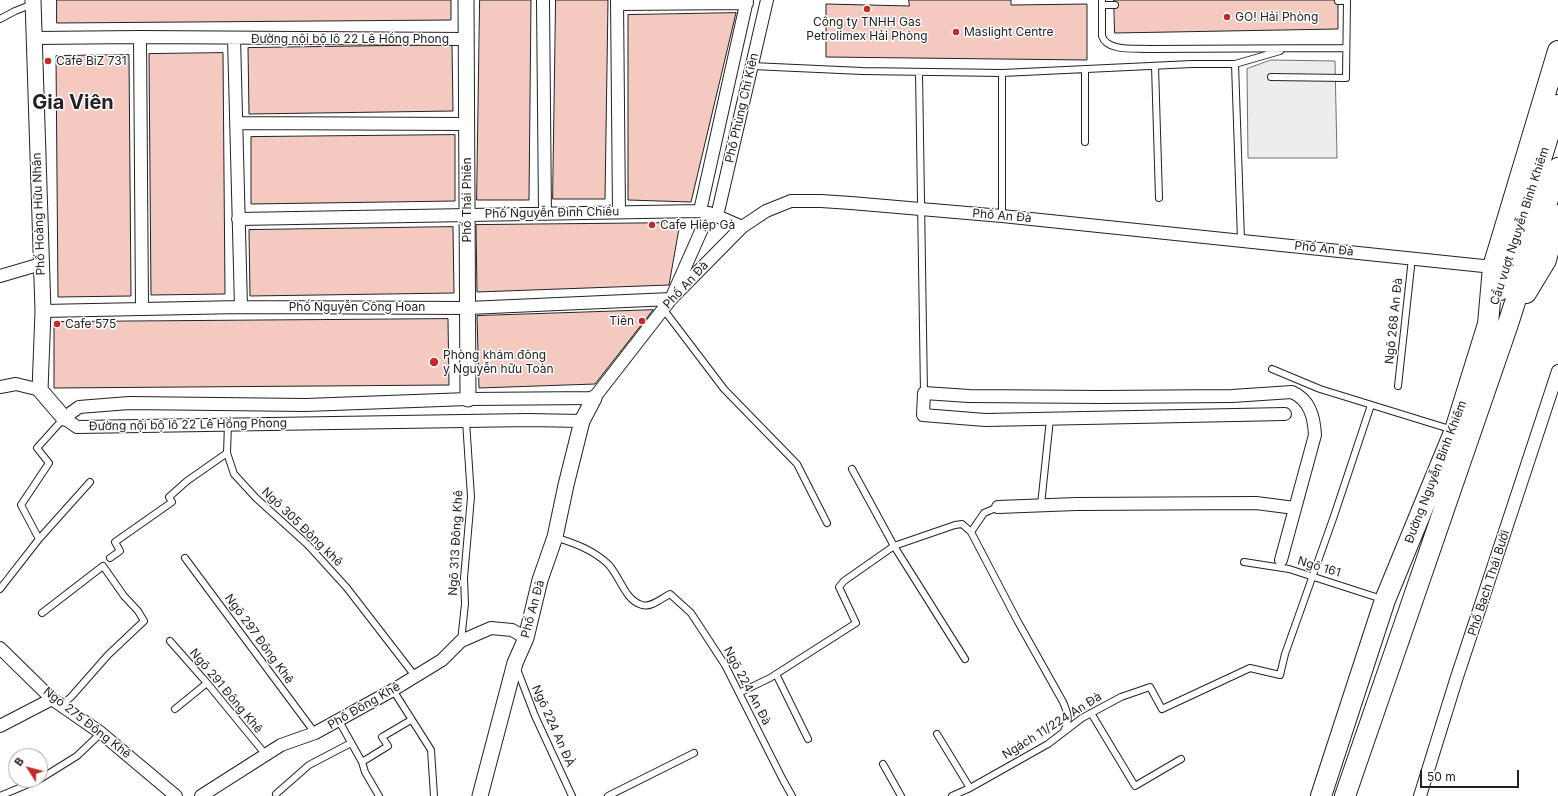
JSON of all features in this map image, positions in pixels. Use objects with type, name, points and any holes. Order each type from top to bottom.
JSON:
[{"type":"highway","name":"Đường Nguyễn Bỉnh Khiêm","points":[[1321,796],[1385,600],[1455,430],[1488,324],[1493,267],[1558,51]]},
{"type":"highway","name":"Cầu vượt Nguyễn Bỉnh Khiêm","points":[[1488,324],[1507,271],[1558,104]]},
{"type":"highway","name":"Cầu vượt Nguyễn Bỉnh Khiêm","points":[[1508,324],[1558,168]]},
{"type":"highway","points":[[1508,324],[1554,249],[1558,215]]},
{"type":"highway","name":"Đường Nguyễn Bỉnh Khiêm","points":[[1345,796],[1508,324]]},
{"type":"street","name":"Phố Thái Phiên","points":[[466,0],[468,399]]},
{"type":"street","points":[[542,0],[545,214]]},
{"type":"street","name":"Phố Phùng Chí Kiên","points":[[709,213],[752,66],[768,0]]},
{"type":"street","name":"Phố Hoàng Hữu Nhân","points":[[33,2],[43,311],[40,390]]},
{"type":"street","points":[[619,212],[617,2],[747,2]]},
{"type":"street","name":"Phố Phùng Chí Kiên","points":[[709,213],[747,2]]},
{"type":"street","name":"Đường nội bộ lô 22 Lê Hồng Phong","points":[[34,38],[140,37],[466,39]]},
{"type":"street","points":[[140,37],[142,308]]},
{"type":"street","name":"Đường nội bộ lô 22 Lê Hồng Phong","points":[[234,38],[241,307]]},
{"type":"street","points":[[236,123],[466,124]]},
{"type":"street","name":"Phố An Đà","points":[[480,796],[515,664],[526,638],[540,580],[555,537],[582,421],[594,398],[664,310],[671,299],[742,227],[766,211],[790,201],[821,201],[921,208],[1493,267]]},
{"type":"street","name":"Phố Nguyễn Đình Chiểu","points":[[238,219],[619,212],[709,213],[742,227]]},
{"type":"street","points":[[671,299],[709,213]]},
{"type":"street","points":[[0,276],[41,264]]},
{"type":"street","name":"Phố Nguyễn Công Hoan","points":[[43,311],[241,307],[468,308],[671,299]]},
{"type":"street","name":"Phố Bạch Thái Bưởi","points":[[1420,796],[1456,680],[1558,371]]},
{"type":"street","points":[[0,387],[16,384],[40,390],[64,418]]},
{"type":"street","points":[[1281,560],[1315,435],[1314,421],[1309,407],[1300,397],[1292,392],[1232,396],[1102,397],[969,396],[924,394],[923,415],[985,420],[1285,414]]},
{"type":"street","name":"Đường nội bộ lô 22 Lê Hồng Phong","points":[[582,421],[77,426],[64,418],[79,407],[129,404],[306,404],[468,399],[594,398]]},
{"type":"street","points":[[998,507],[1041,505],[1256,503],[1295,508]]},
{"type":"street","name":"Phố Đông Khê","points":[[200,796],[281,745],[315,733],[393,690],[442,660],[461,641],[491,628],[512,630],[526,638]]},
{"type":"street","name":"Ngõ 275 Đông Khê","points":[[0,648],[57,702],[102,733],[176,796]]},
{"type":"street","points":[[0,726],[57,702]]},
{"type":"lane","points":[[1271,77],[1346,78],[1347,0],[1338,1]]},
{"type":"lane","points":[[0,19],[33,2]]},
{"type":"lane","points":[[1115,5],[1102,2],[1102,36],[1108,44],[1119,47],[1149,49],[1346,48]]},
{"type":"lane","points":[[752,66],[919,72],[1002,73],[1235,64],[1287,49]]},
{"type":"lane","points":[[1235,64],[1241,240]]},
{"type":"lane","points":[[1155,66],[1158,198]]},
{"type":"lane","points":[[1085,69],[1085,142]]},
{"type":"lane","points":[[919,72],[924,394]]},
{"type":"lane","points":[[1002,73],[1002,216]]},
{"type":"lane","name":"Ngõ 268 An Đà","points":[[1398,386],[1412,258]]},
{"type":"lane","points":[[664,310],[724,389],[775,440],[796,464],[827,523]]},
{"type":"lane","points":[[1272,369],[1320,389],[1455,430]]},
{"type":"lane","points":[[1313,577],[1370,404]]},
{"type":"lane","points":[[39,539],[21,505],[49,463],[37,448],[64,418]]},
{"type":"lane","points":[[1041,505],[1050,419]]},
{"type":"lane","name":"Ngõ 313 Đông Khê","points":[[461,641],[465,604],[464,578],[471,497],[466,421]]},
{"type":"lane","name":"Ngõ 305 Đông khê","points":[[228,424],[227,453],[234,474],[256,498],[308,546],[348,588],[415,676]]},
{"type":"lane","points":[[110,558],[120,551],[115,542],[172,502],[169,497],[188,481],[227,453]]},
{"type":"lane","points":[[852,469],[894,546],[965,659]]},
{"type":"lane","points":[[0,589],[39,539],[90,482]]},
{"type":"lane","points":[[971,532],[984,513],[998,507]]},
{"type":"lane","points":[[739,693],[776,674],[856,623],[839,588],[844,581],[894,546],[955,525],[962,524],[971,532],[1017,620],[1063,702],[1068,714],[1068,724],[1063,733]]},
{"type":"lane","name":"Ngõ 224 An Đà","points":[[555,537],[586,548],[608,564],[616,573],[630,597],[637,604],[644,606],[652,604],[670,594],[691,613],[725,666],[792,796]]},
{"type":"lane","name":"Ngõ 297 Đông Khê","points":[[185,558],[315,733]]},
{"type":"lane","name":"Ngõ 161","points":[[1244,562],[1289,569],[1385,600]]},
{"type":"lane","points":[[42,614],[103,566],[144,621],[108,655],[71,697],[57,702]]},
{"type":"lane","name":"Ngách 11/224 An Đà","points":[[952,796],[970,788],[1048,744],[1082,718],[1121,697],[1150,687],[1162,709],[1250,668],[1280,675],[1285,654],[1313,577]]},
{"type":"lane","name":"Ngõ 291 Đông Khê","points":[[170,641],[207,683],[266,755]]},
{"type":"lane","name":"Ngõ 224 An ĐÀ","points":[[515,664],[535,716],[572,796]]},
{"type":"lane","points":[[776,674],[808,739]]},
{"type":"lane","points":[[174,709],[207,683]]},
{"type":"lane","points":[[393,690],[431,750],[434,796]]},
{"type":"lane","points":[[1091,713],[1135,786],[1181,759]]},
{"type":"lane","points":[[362,762],[388,746],[382,737],[412,720]]},
{"type":"lane","points":[[339,721],[362,762],[364,772],[380,796]]},
{"type":"lane","points":[[48,774],[77,756],[102,733]]},
{"type":"lane","points":[[937,734],[970,788]]},
{"type":"lane","points":[[276,794],[309,765],[351,743]]},
{"type":"lane","points":[[608,796],[694,753]]},
{"type":"lane","points":[[883,764],[901,796]]},
{"type":"lane","points":[[0,796],[20,788]]},
{"type":"shaded area","points":[[1271,60],[1335,61],[1337,158],[1248,158],[1247,69]]},
{"type":"building","points":[[57,0],[451,0],[451,20],[57,23]]},
{"type":"building","points":[[480,0],[531,0],[529,200],[477,200]]},
{"type":"building","points":[[556,0],[608,0],[605,199],[553,199]]},
{"type":"building","name":"Maslight Centre","points":[[909,0],[1011,0],[1011,5],[1087,4],[1087,60],[826,57],[826,4],[909,6]]},
{"type":"building","name":"GO! Hải Phòng","points":[[1114,0],[1338,0],[1338,29],[1115,33]]},
{"type":"building","points":[[736,13],[691,202],[628,200],[628,15]]},
{"type":"building","points":[[452,45],[453,111],[249,114],[248,48]]},
{"type":"building","points":[[223,53],[225,294],[151,295],[149,54]]},
{"type":"building","points":[[129,55],[131,296],[58,297],[56,56]]},
{"type":"building","points":[[455,135],[455,201],[251,204],[251,137]]},
{"type":"building","points":[[680,223],[669,285],[477,292],[476,225]]},
{"type":"building","points":[[453,227],[454,293],[250,296],[249,230]]},
{"type":"building","points":[[653,310],[595,384],[479,388],[477,316]]},
{"type":"building","points":[[448,319],[449,385],[54,388],[54,322]]},
{"type":"place","name":"Công ty TNHH Gas Petrolimex Hải Phòng","points":[[867,9]]},
{"type":"place","name":"GO! Hải Phòng","points":[[1227,17]]},
{"type":"place","name":"Maslight Centre","points":[[956,32]]},
{"type":"place","name":"Cafe BiZ 731","points":[[48,61]]},
{"type":"place","name":"Cafe Hiệp Gà","points":[[652,225]]},
{"type":"place","name":"Tiên","points":[[642,321]]},
{"type":"place","name":"Cafe 575","points":[[57,324]]},
{"type":"place","name":"Phòng khám đông y Nguyễn hữu Toàn","points":[[434,362]]},
{"type":"district","name":"Gia Viên","points":[[73,103]]}]
